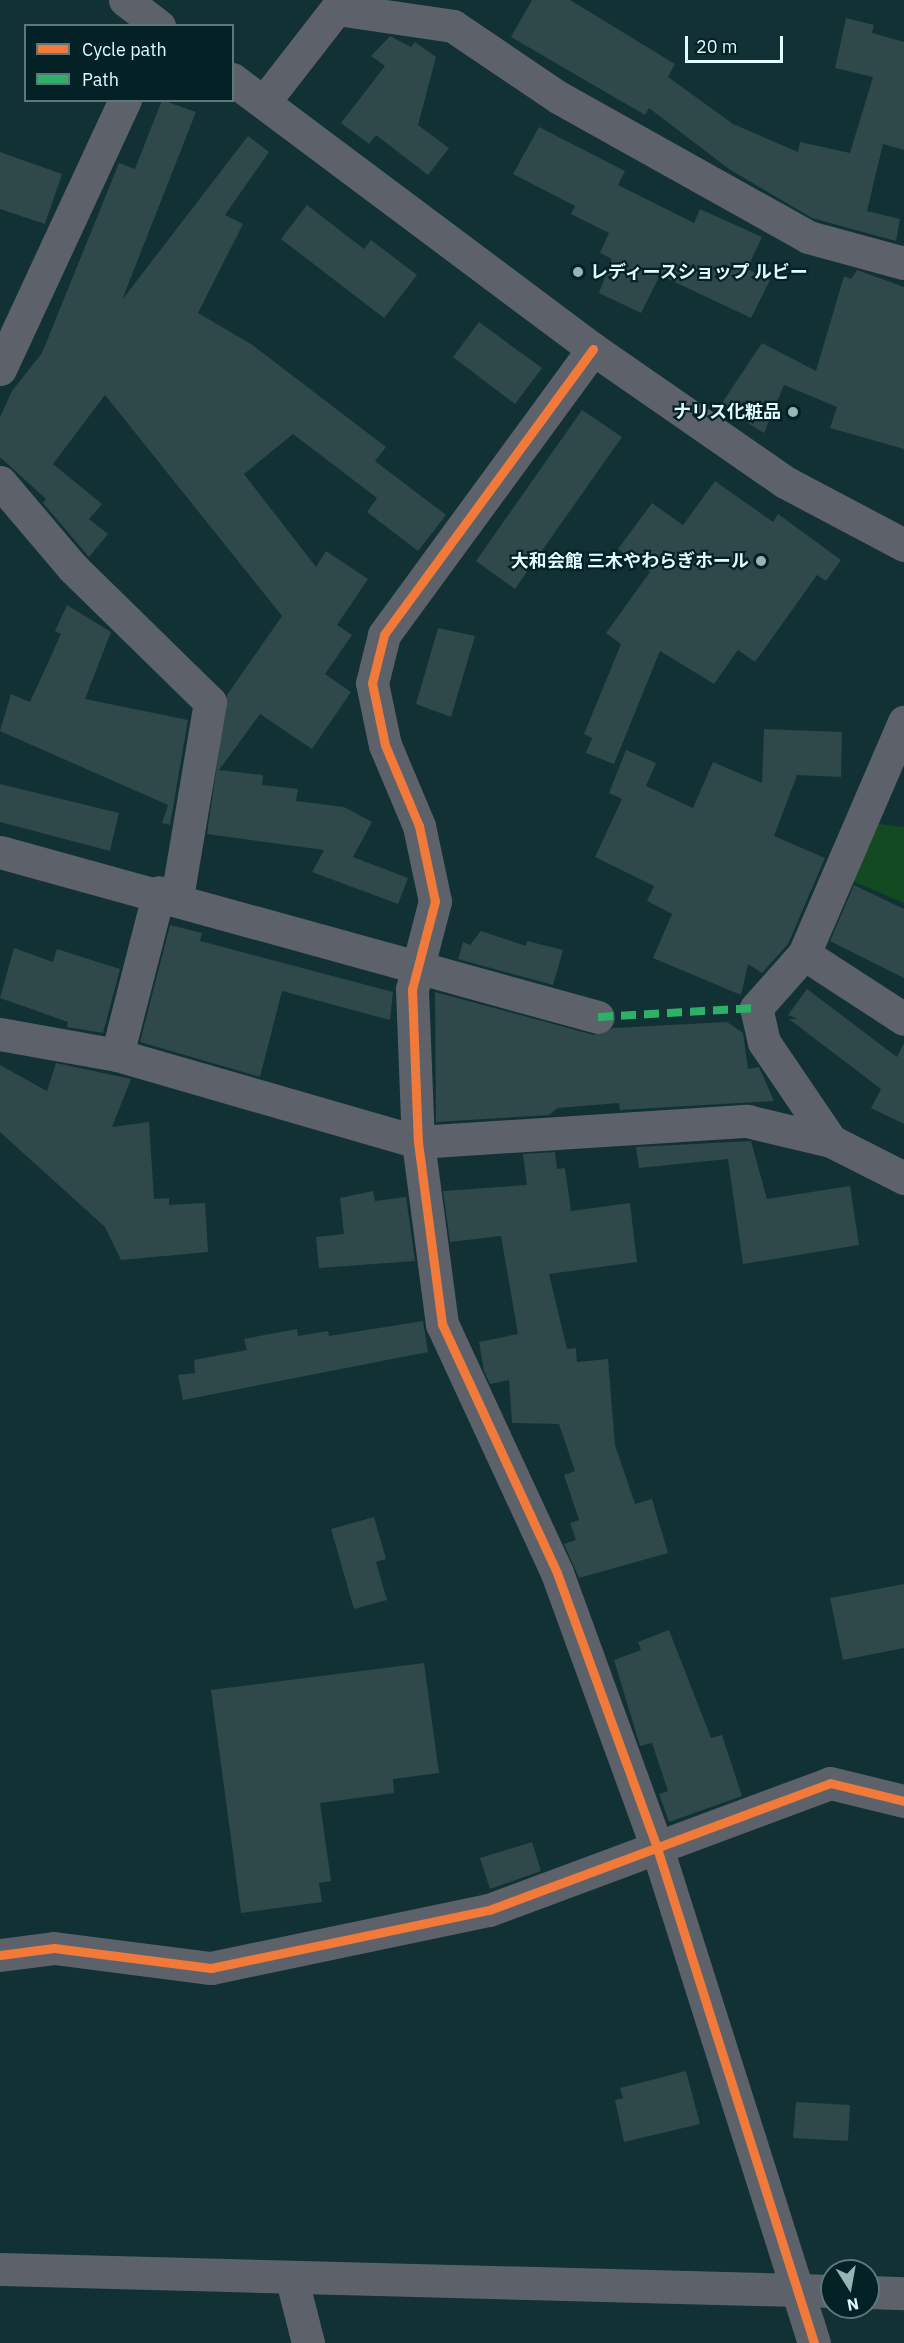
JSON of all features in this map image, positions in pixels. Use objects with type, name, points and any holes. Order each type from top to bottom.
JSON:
[{"type":"street","points":[[125,0],[156,24]]},
{"type":"street","points":[[264,102],[340,5],[453,26],[558,97],[808,237],[904,263]]},
{"type":"street","points":[[234,80],[593,349],[785,482],[904,545]]},
{"type":"street","points":[[0,369],[124,102]]},
{"type":"street","points":[[593,349],[384,635],[372,683],[385,745],[419,826],[435,901],[420,969],[412,989],[418,1142],[442,1324],[557,1573],[657,1848],[814,2343]]},
{"type":"street","points":[[0,482],[73,568],[210,702],[168,895],[117,1055]]},
{"type":"street","points":[[831,1141],[764,1042],[756,1008],[804,954],[904,722]]},
{"type":"street","points":[[0,852],[168,895],[420,969],[598,1017]]},
{"type":"street","points":[[804,954],[904,1019]]},
{"type":"street","points":[[0,1034],[117,1055],[418,1142],[747,1121],[831,1141],[904,1178]]},
{"type":"street","points":[[0,1955],[54,1948],[211,1968],[489,1910],[830,1783],[904,1801]]},
{"type":"street","points":[[0,2268],[292,2280],[820,2291]]},
{"type":"street","points":[[292,2280],[308,2343]]},
{"type":"street","points":[[880,2292],[904,2293]]},
{"type":"green space","points":[[879,824],[904,827],[904,903],[841,876]]},
{"type":"building","points":[[532,0],[570,0],[675,64],[668,77],[733,124],[798,152],[800,142],[850,153],[873,77],[835,68],[846,18],[874,25],[872,33],[904,42],[904,150],[883,144],[867,211],[900,219],[896,241],[812,218],[729,169],[649,108],[645,115],[511,37]]},
{"type":"building","points":[[390,36],[411,47],[415,42],[436,57],[418,125],[449,148],[428,175],[376,135],[369,144],[341,123],[385,66],[371,56]]},
{"type":"building","points":[[161,102],[196,112],[122,300],[248,136],[269,152],[225,215],[243,224],[198,313],[251,344],[386,447],[375,461],[446,515],[418,551],[367,512],[377,498],[293,434],[244,474],[316,567],[326,551],[368,579],[337,625],[352,635],[325,674],[351,692],[312,749],[260,714],[219,770],[263,775],[262,785],[298,789],[296,801],[344,807],[372,822],[353,857],[408,878],[398,904],[312,872],[324,850],[207,834],[227,695],[282,616],[105,395],[53,464],[102,504],[89,519],[108,534],[89,557],[43,503],[46,499],[0,457],[0,417],[12,391],[42,353],[119,163],[135,169]]},
{"type":"building","points":[[539,127],[625,171],[618,185],[694,223],[700,209],[762,237],[747,269],[770,280],[751,318],[660,275],[641,313],[599,293],[612,259],[600,253],[609,233],[571,214],[575,206],[513,174]]},
{"type":"building","points":[[0,152],[62,174],[45,224],[0,209]]},
{"type":"building","points":[[307,205],[364,249],[371,240],[417,275],[384,318],[281,239]]},
{"type":"building","points":[[857,270],[904,287],[904,449],[830,428],[837,407],[784,385],[764,433],[720,406],[762,343],[816,371],[844,276],[851,279]]},
{"type":"building","points":[[479,322],[542,368],[515,404],[453,357]]},
{"type":"building","points":[[582,410],[622,437],[515,589],[476,561]]},
{"type":"building","points":[[715,481],[773,522],[778,514],[841,560],[826,581],[817,575],[755,662],[738,650],[714,684],[660,651],[614,764],[586,753],[592,738],[584,734],[621,644],[606,633],[650,572],[618,549],[652,503],[683,525]]},
{"type":"building","points":[[67,605],[111,632],[85,699],[188,720],[170,825],[162,823],[168,805],[0,731],[11,694],[30,702],[61,634],[55,631]]},
{"type":"building","points":[[438,628],[475,636],[451,717],[416,704]]},
{"type":"building","points":[[764,729],[842,732],[841,777],[797,775],[774,836],[825,858],[788,944],[762,973],[748,964],[741,995],[653,958],[672,914],[647,901],[654,886],[595,857],[622,799],[609,793],[626,750],[656,763],[646,786],[693,808],[713,762],[762,783]]},
{"type":"building","points":[[0,784],[119,813],[110,851],[0,822]]},
{"type":"building","points":[[854,885],[904,909],[904,978],[830,941]]},
{"type":"building","points":[[170,925],[202,933],[200,941],[393,992],[390,1020],[282,991],[260,1077],[140,1042]]},
{"type":"building","points":[[481,931],[526,946],[527,941],[563,950],[553,985],[458,959],[463,942],[470,945]]},
{"type":"building","points":[[14,948],[53,962],[57,949],[120,969],[103,1033],[67,1027],[68,1022],[0,998]]},
{"type":"building","points":[[807,989],[897,1057],[904,1043],[904,1124],[871,1108],[881,1089],[789,1019],[798,1019],[788,1015]]},
{"type":"building","points":[[435,992],[594,1035],[613,1028],[727,1022],[743,1033],[748,1069],[759,1067],[774,1101],[620,1110],[619,1103],[558,1108],[549,1115],[436,1122]]},
{"type":"building","points":[[56,1063],[131,1079],[112,1127],[149,1122],[154,1199],[169,1198],[169,1205],[205,1203],[208,1252],[121,1260],[105,1227],[0,1132],[0,1065],[47,1091]]},
{"type":"building","points":[[751,1141],[767,1199],[850,1186],[859,1245],[743,1264],[728,1159],[639,1168],[636,1147]]},
{"type":"building","points":[[555,1152],[557,1169],[565,1168],[571,1211],[630,1203],[637,1262],[549,1274],[567,1349],[576,1348],[577,1362],[608,1359],[615,1445],[635,1504],[652,1499],[668,1553],[579,1578],[564,1544],[576,1540],[570,1523],[579,1520],[564,1475],[575,1471],[559,1424],[512,1423],[509,1380],[490,1384],[484,1371],[479,1342],[518,1334],[501,1236],[450,1242],[443,1191],[527,1185],[523,1154]]},
{"type":"building","points":[[373,1191],[375,1201],[406,1197],[415,1261],[319,1268],[316,1237],[344,1234],[340,1198]]},
{"type":"building","points":[[423,1321],[428,1352],[183,1400],[178,1375],[195,1373],[194,1360],[247,1350],[244,1339],[297,1329],[298,1336],[328,1331],[329,1336]]},
{"type":"building","points":[[374,1517],[386,1559],[376,1562],[387,1600],[354,1609],[331,1529]]},
{"type":"building","points":[[904,1584],[904,1648],[843,1660],[830,1598]]},
{"type":"building","points":[[669,1630],[711,1738],[722,1735],[742,1796],[669,1822],[659,1794],[668,1791],[652,1743],[640,1746],[614,1660],[641,1650],[638,1642]]},
{"type":"building","points":[[424,1663],[439,1773],[393,1779],[394,1793],[320,1803],[331,1881],[319,1883],[322,1902],[241,1913],[211,1690]]},
{"type":"building","points":[[532,1842],[541,1871],[490,1889],[480,1858]]},
{"type":"building","points":[[686,2071],[700,2124],[624,2142],[615,2100],[623,2098],[620,2088]]},
{"type":"building","points":[[796,2102],[850,2105],[848,2141],[793,2138]]},
{"type":"marked path","points":[[598,1017],[756,1008]]},
{"type":"cycle path","points":[[593,349],[384,635],[372,683],[385,745],[419,826],[435,901],[412,989],[418,1142],[442,1324],[557,1573],[657,1848],[814,2343]]},
{"type":"cycle path","points":[[0,1955],[54,1948],[211,1968],[489,1910],[830,1783],[904,1801]]},
{"type":"place","name":"レディースショップ ルビー","points":[[578,272]]},
{"type":"place","name":"ナリス化粧品","points":[[793,412]]},
{"type":"place","name":"大和会館 三木やわらぎホール","points":[[761,561]]}]
